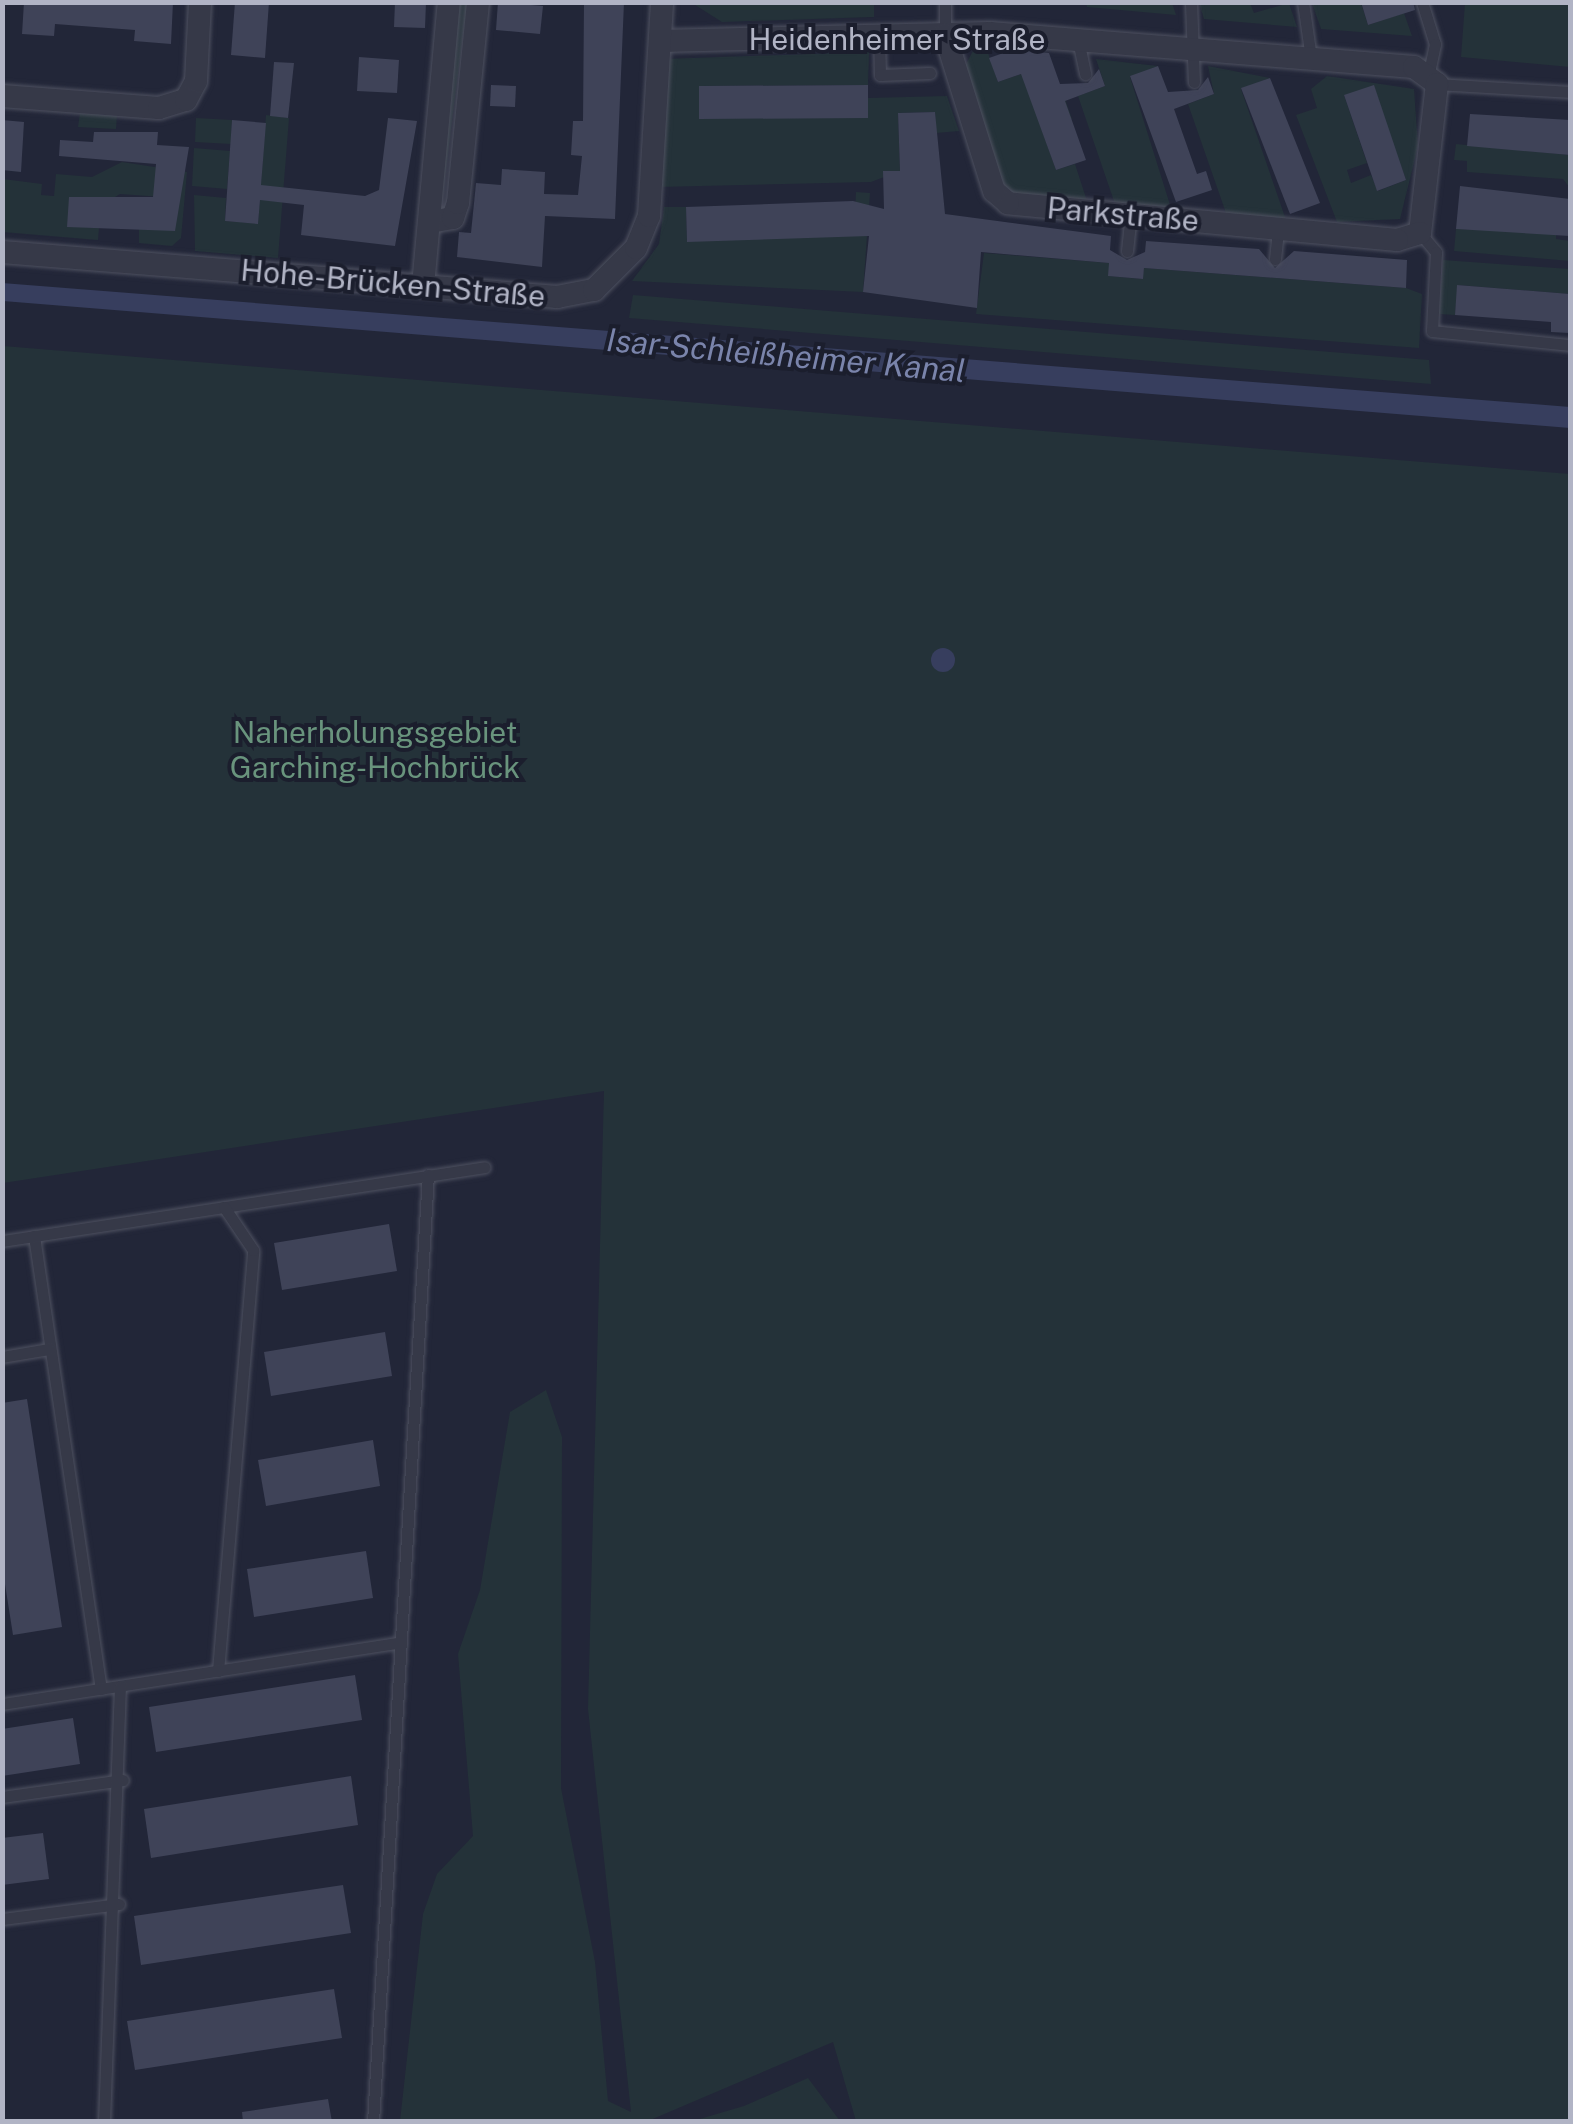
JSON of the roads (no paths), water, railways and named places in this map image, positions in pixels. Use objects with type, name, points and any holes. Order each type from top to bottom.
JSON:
[{"type":"street","points":[[2,96],[159,108],[186,100],[196,81],[200,2]]},
{"type":"street","points":[[423,286],[449,2]]},
{"type":"street","points":[[430,222],[453,218],[458,203],[478,2]]},
{"type":"street","name":"Hohe-Brücken-Straße","points":[[2,252],[574,297],[613,274],[636,248],[655,190],[662,2]]},
{"type":"street","name":"Heidenheimer Straße","points":[[660,41],[879,35],[1078,40],[1311,58],[1433,78]]},
{"type":"street","name":"Parkstraße","points":[[946,35],[994,191],[1008,203],[1397,240],[1420,233]]},
{"type":"street","points":[[1420,233],[1433,78]]},
{"type":"lane","points":[[945,2],[946,35]]},
{"type":"lane","points":[[1190,2],[1194,82]]},
{"type":"lane","points":[[1303,2],[1311,58]]},
{"type":"lane","points":[[1422,2],[1436,44],[1433,78]]},
{"type":"lane","points":[[879,35],[880,75],[930,73]]},
{"type":"lane","points":[[1078,40],[1086,74]]},
{"type":"lane","name":"Heidenheimer Straße","points":[[1433,78],[1570,92]]},
{"type":"lane","points":[[1126,251],[1131,215]]},
{"type":"lane","points":[[1275,260],[1278,228]]},
{"type":"lane","points":[[1420,233],[1436,252],[1432,331],[1570,346]]},
{"type":"lane","points":[[2,1240],[484,1167]]},
{"type":"lane","points":[[373,2122],[428,1176]]},
{"type":"lane","points":[[218,1671],[253,1250],[224,1207]]},
{"type":"lane","points":[[34,1236],[101,1689]]},
{"type":"lane","points":[[2,1356],[49,1349]]},
{"type":"lane","points":[[2,1704],[398,1643]]},
{"type":"lane","points":[[104,2122],[119,1904],[123,1780],[120,1686]]},
{"type":"lane","points":[[2,1796],[123,1780]]},
{"type":"lane","points":[[2,1919],[119,1904]]},
{"type":"water","name":"Isar-Schleißheimer Kanal","points":[[2,283],[1570,407],[1570,428],[3,301]]},
{"type":"water","points":[[943,648],[955,660],[943,672],[931,660]]},
{"type":"park label","name":"Naherholungsgebiet Garching-Hochbrück","points":[[375,749]]}]
